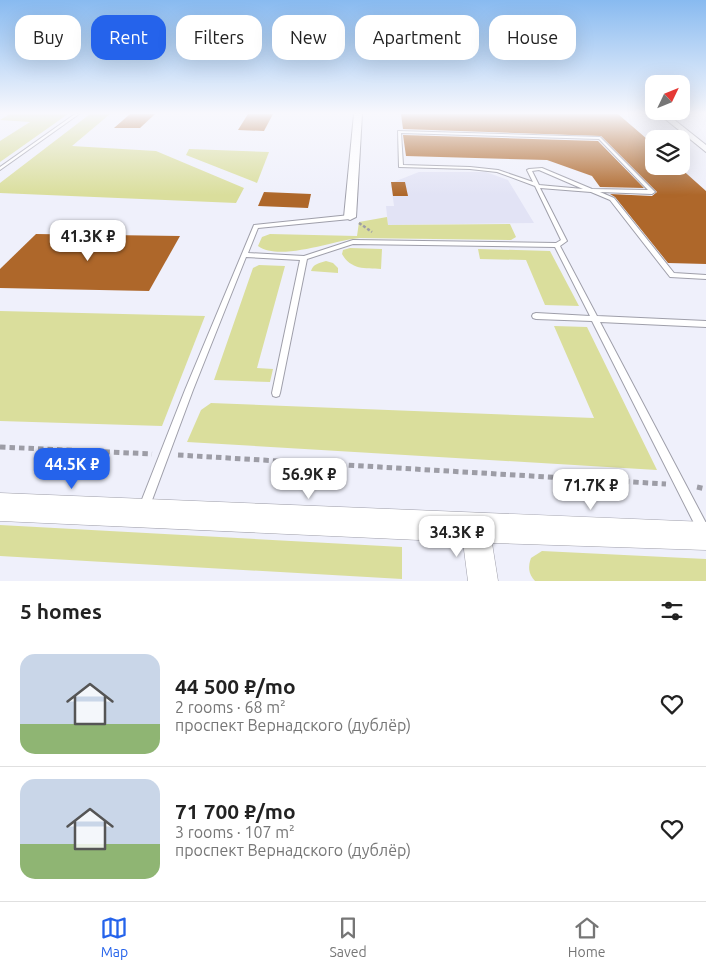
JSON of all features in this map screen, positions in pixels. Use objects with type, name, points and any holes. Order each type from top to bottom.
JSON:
[{"type":"street","points":[[350,217],[356,141]]},
{"type":"street","points":[[0,507],[475,528],[706,535]]},
{"type":"street","points":[[475,528],[483,581]]},
{"type":"lane","points":[[0,169],[39,141]]},
{"type":"lane","points":[[400,141],[401,166],[470,168],[498,171],[538,186],[577,190],[652,192],[603,141]]},
{"type":"lane","points":[[244,255],[304,258],[353,242],[557,245],[564,241],[529,170],[540,169],[612,199],[672,275],[706,277]]},
{"type":"lane","points":[[142,514],[189,390],[256,226],[350,217]]},
{"type":"lane","points":[[557,245],[593,319],[706,535]]},
{"type":"lane","points":[[276,392],[304,258]]},
{"type":"lane","points":[[536,316],[706,324]]},
{"type":"path","points":[[0,447],[166,454],[680,485],[706,489]]},
{"type":"shaded area","points":[[419,172],[486,172],[508,180],[534,223],[388,225],[386,206],[394,206],[391,183]]},
{"type":"green space","points":[[0,141],[30,141],[0,162]]},
{"type":"green space","points":[[55,141],[78,141],[72,146],[156,151],[244,188],[236,203],[0,193],[0,183]]},
{"type":"green space","points":[[189,149],[269,152],[257,183],[186,155]]},
{"type":"green space","points":[[387,217],[388,225],[510,224],[516,237],[511,240],[360,238],[308,249],[280,252],[258,246],[262,237],[270,234],[357,236],[359,222]]},
{"type":"green space","points":[[350,248],[382,249],[381,269],[354,266],[342,254],[343,250]]},
{"type":"green space","points":[[478,249],[550,251],[579,306],[545,305],[526,260],[480,259]]},
{"type":"green space","points":[[326,261],[333,263],[338,268],[338,273],[311,271],[315,265]]},
{"type":"green space","points":[[259,265],[285,266],[257,368],[273,369],[270,382],[214,380],[253,268]]},
{"type":"green space","points":[[0,311],[205,316],[162,426],[0,421]]},
{"type":"green space","points":[[554,326],[587,327],[657,470],[187,442],[201,410],[211,403],[594,418]]},
{"type":"green space","points":[[0,525],[402,547],[402,579],[0,556]]},
{"type":"green space","points":[[542,551],[706,559],[706,581],[535,581],[530,573],[530,561],[531,558]]},
{"type":"building","points":[[404,141],[598,141],[644,188],[600,187],[592,176],[547,160],[406,156]]},
{"type":"building","points":[[606,141],[645,141],[645,175],[688,175],[706,191],[706,264],[668,263],[615,197],[610,194],[652,196],[657,192]]},
{"type":"building","points":[[391,182],[405,182],[408,196],[393,196]]},
{"type":"building","points":[[264,192],[311,194],[308,208],[258,206]]},
{"type":"building","points":[[36,234],[180,236],[149,291],[0,288],[0,269]]}]
